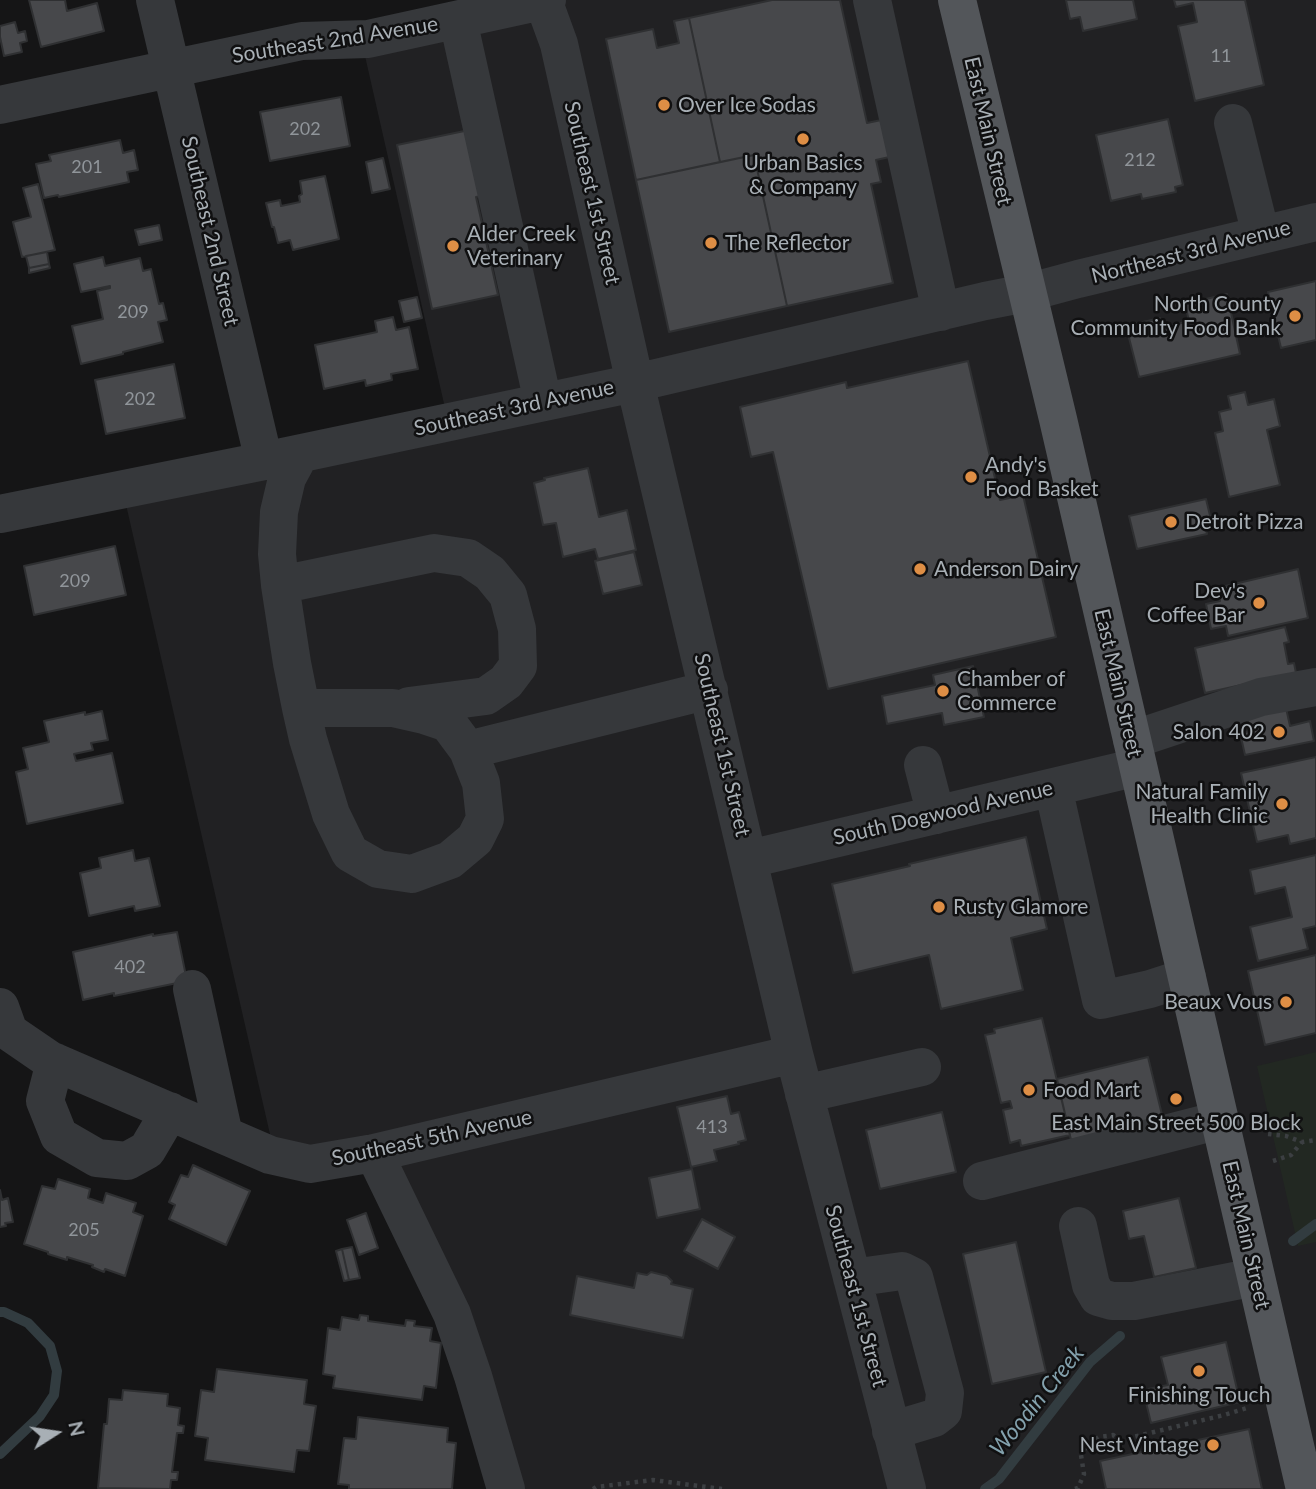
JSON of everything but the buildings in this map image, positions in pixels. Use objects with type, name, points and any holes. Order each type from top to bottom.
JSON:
[{"type":"main road","name":"East Main Street","points":[[957,0],[1058,419],[1305,1489]]},
{"type":"street","name":"Southeast 2nd Street","points":[[155,0],[171,68],[282,457]]},
{"type":"street","name":"Southeast 2nd Avenue","points":[[0,105],[302,41],[368,38],[544,0]]},
{"type":"street","name":"Southeast 1st Street","points":[[544,0],[559,44],[635,383],[793,1054],[907,1489]]},
{"type":"street","points":[[872,0],[941,312]]},
{"type":"street","points":[[458,19],[543,402]]},
{"type":"street","points":[[1233,123],[1261,235]]},
{"type":"street","name":"Northeast 3rd Avenue","points":[[1026,293],[1316,222]]},
{"type":"street","name":"Southeast 3rd Avenue","points":[[0,514],[635,383],[1026,293]]},
{"type":"street","points":[[282,457],[287,478],[279,512],[277,554],[280,585],[292,663],[308,739],[331,814],[350,853],[378,869],[412,874],[450,860],[475,839],[485,819],[481,783],[468,750],[448,723],[393,708]]},
{"type":"street","points":[[280,585],[434,553],[468,558],[489,573],[508,595],[517,629],[518,666],[506,682],[486,696],[393,708],[302,708]]},
{"type":"street","name":"South Dogwood Avenue","points":[[749,859],[1053,787],[1135,754],[1261,697],[1316,687]]},
{"type":"street","points":[[468,750],[709,690]]},
{"type":"street","points":[[923,765],[936,815]]},
{"type":"street","points":[[1053,787],[1101,1000],[1150,989],[1186,977]]},
{"type":"street","points":[[192,989],[224,1135]]},
{"type":"street","name":"Southeast 5th Avenue","points":[[5,1019],[55,1062],[270,1155],[310,1164],[374,1153],[793,1054]]},
{"type":"street","points":[[55,1062],[45,1101],[59,1136],[97,1158],[127,1161],[147,1150],[170,1111]]},
{"type":"street","points":[[804,1094],[922,1067]]},
{"type":"street","points":[[982,1181],[1220,1120]]},
{"type":"street","points":[[374,1153],[452,1314],[506,1489]]},
{"type":"street","points":[[1077,1226],[1091,1286],[1098,1297],[1112,1301],[1134,1301],[1255,1277]]},
{"type":"street","points":[[852,1278],[902,1270],[914,1278],[945,1392],[943,1411],[934,1418],[891,1431]]},
{"type":"path","points":[[1268,1134],[1286,1136],[1302,1142],[1316,1140]]},
{"type":"path","points":[[1273,1161],[1291,1155],[1302,1142]]},
{"type":"path","points":[[1075,1489],[1084,1474],[1081,1455],[1087,1445],[1099,1437],[1113,1436],[1121,1440],[1247,1408]]},
{"type":"path","points":[[593,1489],[653,1479],[722,1489]]},
{"type":"shaded area","points":[[532,0],[1316,0],[1316,1489],[524,1489],[378,1145],[310,1154],[272,1143],[119,474],[445,408],[365,56]]},
{"type":"shaded area","points":[[1316,1052],[1316,1242],[1298,1246],[1257,1066]]},
{"type":"waterway","name":"Woodin Creek","points":[[1293,1241],[1316,1224]]},
{"type":"waterway","name":"Woodin Creek","points":[[0,1312],[28,1323],[50,1346],[57,1371],[54,1395],[40,1416],[0,1454]]},
{"type":"waterway","name":"Woodin Creek","points":[[985,1489],[999,1479],[1090,1362],[1120,1336]]},
{"type":"place","name":"Over Ice Sodas","points":[[664,105]]},
{"type":"place","name":"Urban Basics & Company","points":[[803,139]]},
{"type":"place","name":"The Reflector","points":[[711,243]]},
{"type":"place","name":"Alder Creek Veterinary","points":[[453,246]]},
{"type":"place","name":"North County Community Food Bank","points":[[1295,316]]},
{"type":"place","name":"Andy's Food Basket","points":[[971,477]]},
{"type":"place","name":"Detroit Pizza","points":[[1171,522]]},
{"type":"place","name":"Anderson Dairy","points":[[920,569]]},
{"type":"place","name":"Dev's Coffee Bar","points":[[1259,603]]},
{"type":"place","name":"Chamber of Commerce","points":[[943,691]]},
{"type":"place","name":"Salon 402","points":[[1279,732]]},
{"type":"place","name":"Natural Family Health Clinic","points":[[1282,804]]},
{"type":"place","name":"Rusty Glamore","points":[[939,907]]},
{"type":"place","name":"Beaux Vous","points":[[1286,1002]]},
{"type":"place","name":"Food Mart","points":[[1029,1090]]},
{"type":"place","name":"East Main Street 500 Block","points":[[1176,1099]]},
{"type":"place","name":"Finishing Touch","points":[[1199,1371]]},
{"type":"place","name":"Nest Vintage","points":[[1213,1445]]}]
